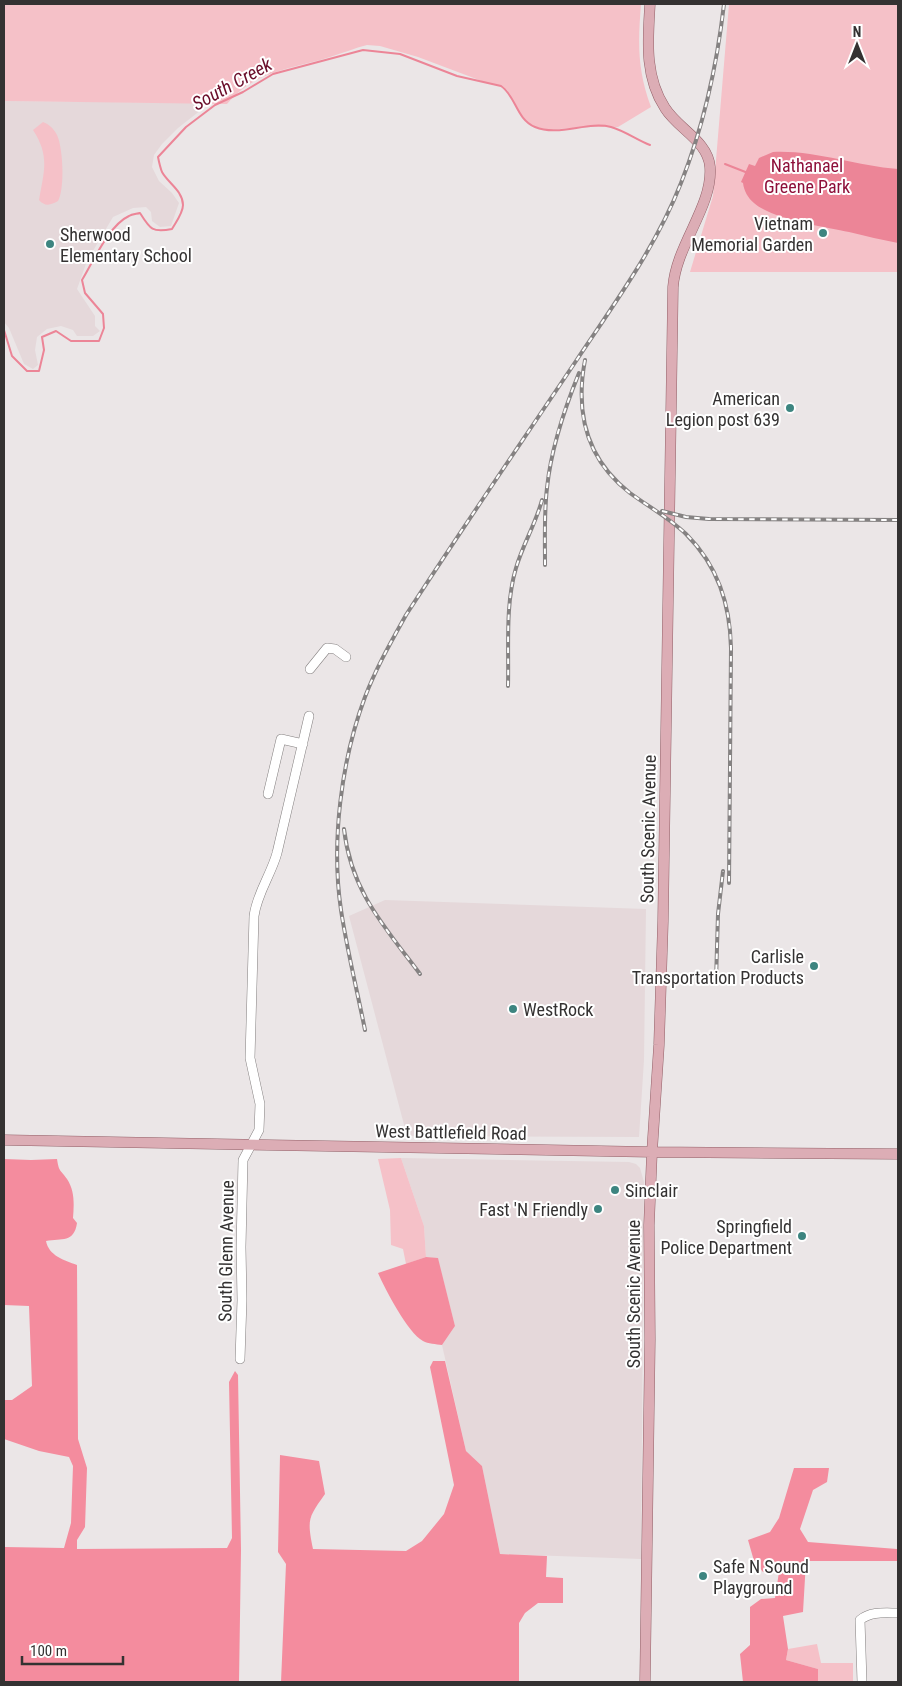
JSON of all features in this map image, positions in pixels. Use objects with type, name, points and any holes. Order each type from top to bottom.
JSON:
[{"type":"main road","name":"South Scenic Avenue","points":[[645,1682],[650,1339],[649,1225],[659,1044],[663,921],[673,287],[679,255],[708,191],[710,168],[708,158],[702,147],[669,114],[654,87],[649,55],[650,4]]},
{"type":"main road","name":"West Battlefield Road","points":[[4,1140],[652,1152],[898,1154]]},
{"type":"street","points":[[310,669],[327,648],[335,649],[346,657]]},
{"type":"street","name":"South Glenn Avenue","points":[[240,1359],[243,1160],[260,1130],[260,1104],[250,1058],[254,916],[258,896],[273,866],[277,853],[309,716]]},
{"type":"street","points":[[268,794],[281,739],[303,744]]},
{"type":"street","points":[[862,1682],[860,1620],[866,1615],[874,1613],[898,1613]]},
{"type":"shaded area","name":"Sherwood Elementary School","points":[[4,101],[210,103],[178,128],[154,155],[152,167],[159,181],[172,193],[179,203],[171,226],[160,227],[152,221],[151,212],[146,207],[133,208],[113,217],[87,261],[77,289],[95,316],[95,326],[100,331],[93,336],[77,336],[73,330],[61,326],[47,329],[37,337],[35,350],[38,365],[33,369],[24,364],[9,328],[4,322]]},
{"type":"shaded area","points":[[773,152],[804,153],[898,169],[898,243],[813,225],[762,209],[748,197],[741,182],[749,164],[755,166],[759,158]]},
{"type":"shaded area","points":[[385,900],[646,909],[644,1060],[639,1137],[407,1136],[349,916]]},
{"type":"shaded area","points":[[401,1158],[629,1162],[636,1164],[640,1168],[644,1182],[641,1559],[500,1554],[482,1466],[466,1451],[442,1345],[455,1326],[438,1259],[426,1257],[424,1226]]},
{"type":"shaded area","points":[[4,1159],[57,1159],[59,1168],[70,1184],[73,1193],[73,1218],[77,1223],[73,1234],[70,1237],[46,1241],[54,1254],[77,1265],[78,1439],[87,1468],[85,1527],[77,1540],[77,1549],[227,1548],[232,1538],[229,1382],[235,1371],[238,1375],[241,1550],[239,1682],[4,1682],[4,1547],[64,1548],[71,1523],[73,1466],[69,1457],[39,1451],[4,1439],[4,1400],[12,1400],[32,1386],[29,1306],[4,1305]]},
{"type":"shaded area","points":[[426,1257],[438,1258],[455,1326],[442,1345],[423,1341],[417,1336],[391,1299],[378,1273]]},
{"type":"shaded area","points":[[433,1361],[445,1361],[466,1451],[482,1466],[500,1554],[547,1556],[546,1577],[563,1578],[563,1603],[538,1603],[525,1613],[519,1623],[519,1682],[281,1682],[286,1564],[278,1552],[280,1455],[319,1461],[325,1494],[310,1519],[313,1549],[406,1551],[422,1541],[444,1514],[454,1485],[430,1367]]},
{"type":"shaded area","points":[[794,1468],[829,1468],[827,1482],[813,1490],[800,1529],[808,1542],[897,1549],[898,1561],[806,1561],[803,1612],[783,1616],[788,1649],[786,1660],[818,1669],[818,1682],[743,1682],[740,1654],[750,1645],[750,1607],[761,1599],[775,1598],[779,1572],[763,1572],[754,1561],[748,1540],[770,1532],[779,1518]]},
{"type":"green space","points":[[4,4],[641,4],[639,31],[641,68],[651,107],[618,127],[547,130],[535,127],[526,121],[519,113],[507,90],[501,86],[487,83],[418,57],[380,46],[367,45],[262,77],[238,92],[227,104],[4,101]]},
{"type":"green space","name":"Nathanael Greene Park","points":[[729,4],[898,4],[898,272],[690,272],[713,196]]},
{"type":"green space","points":[[43,122],[51,127],[57,135],[62,158],[62,187],[60,195],[58,201],[48,205],[39,200],[44,172],[44,156],[33,130]]},
{"type":"green space","points":[[401,1158],[424,1226],[426,1257],[406,1264],[403,1249],[391,1245],[390,1210],[378,1159]]},
{"type":"green space","points":[[817,1644],[821,1663],[853,1663],[853,1682],[818,1682],[818,1669],[786,1660],[788,1649]]},
{"type":"waterway","name":"South Creek","points":[[4,330],[12,356],[27,371],[39,371],[44,350],[42,337],[56,331],[71,341],[99,341],[104,328],[103,314],[85,293],[82,280],[108,235],[130,215],[140,213],[146,223],[152,228],[156,230],[172,229],[182,211],[181,195],[162,172],[158,157],[186,127],[215,105],[243,92],[273,74],[363,50],[400,54],[457,76],[501,86],[506,90],[524,119],[535,127],[544,130],[563,130],[592,126],[611,127],[650,145]]},
{"type":"waterway","name":"South Creek","points":[[725,164],[748,173]]},
{"type":"railway","points":[[365,1030],[341,910],[337,857],[340,802],[344,775],[365,697],[379,665],[406,615],[619,297],[647,252],[671,207],[689,161],[709,95],[718,50],[724,4]]},
{"type":"railway","points":[[585,360],[582,380],[583,416],[587,434],[594,450],[615,480],[679,528],[697,546],[714,573],[725,601],[731,648],[729,883]]},
{"type":"railway","points":[[545,565],[545,507],[549,473],[559,429],[579,373]]},
{"type":"railway","points":[[508,686],[510,597],[516,568],[542,500]]},
{"type":"railway","points":[[662,511],[686,517],[709,519],[898,520]]},
{"type":"railway","points":[[344,829],[354,871],[371,907],[420,974]]},
{"type":"railway","points":[[716,981],[718,914],[723,871]]},
{"type":"place","name":"Vietnam Memorial Garden","points":[[823,233]]},
{"type":"place","name":"Sherwood Elementary School","points":[[50,244]]},
{"type":"place","name":"American Legion post 639","points":[[790,408]]},
{"type":"place","name":"Carlisle Transportation Products","points":[[814,966]]},
{"type":"place","name":"WestRock","points":[[513,1009]]},
{"type":"place","name":"Sinclair","points":[[615,1190]]},
{"type":"place","name":"Fast 'N Friendly","points":[[598,1209]]},
{"type":"place","name":"Springfield Police Department","points":[[802,1236]]},
{"type":"place","name":"Safe N Sound Playground","points":[[703,1576]]}]
